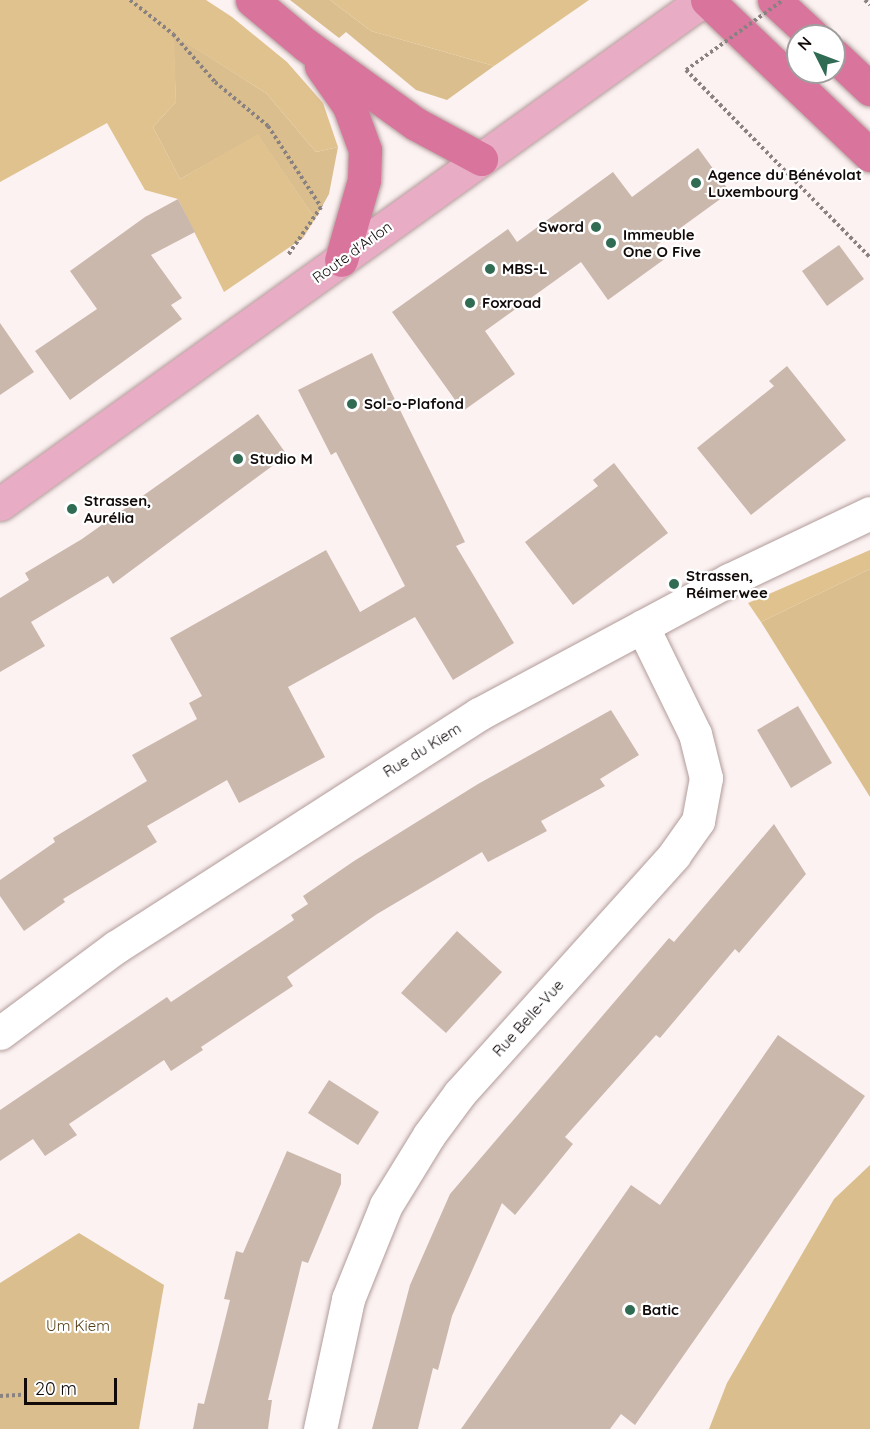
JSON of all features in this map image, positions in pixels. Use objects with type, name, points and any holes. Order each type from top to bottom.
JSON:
[{"type":"highway","points":[[252,0],[306,45],[416,124],[481,159]]},
{"type":"highway","points":[[705,0],[870,155]]},
{"type":"highway","points":[[774,0],[800,24]]},
{"type":"highway","points":[[794,0],[813,24]]},
{"type":"highway","points":[[306,45],[349,106],[365,150],[364,180],[340,260]]},
{"type":"main road","name":"Route d'Arlon","points":[[0,504],[705,0]]},
{"type":"street","name":"Rue du Kiem","points":[[0,1033],[116,947],[479,714],[642,626],[870,513]]},
{"type":"street","name":"Rue Belle-Vue","points":[[320,1429],[348,1299],[386,1205],[429,1135],[460,1093],[675,855],[698,821],[706,778],[694,734],[642,626]]},
{"type":"path","points":[[130,0],[173,34],[215,82],[268,126],[321,207],[303,238],[284,261]]},
{"type":"path","points":[[783,0],[686,70],[870,257]]},
{"type":"path","points":[[865,0],[870,5]]},
{"type":"path","points":[[0,1396],[22,1395]]},
{"type":"green space","points":[[290,0],[330,0],[371,31],[494,66],[447,100],[416,90],[346,32],[339,38]]},
{"type":"green space","points":[[173,34],[266,93],[316,152],[338,147],[329,194],[315,219],[258,135],[180,179],[153,127],[176,102]]},
{"type":"green space","points":[[870,569],[870,797],[761,622]]},
{"type":"green space","points":[[870,1165],[870,1429],[709,1429],[727,1383],[834,1199]]},
{"type":"green space","name":"Um Kiem","points":[[79,1233],[164,1285],[139,1429],[0,1429],[0,1283]]},
{"type":"shaded area","points":[[0,0],[206,0],[232,17],[287,62],[323,103],[338,147],[316,152],[266,93],[174,35],[176,102],[153,127],[180,179],[258,134],[315,219],[303,238],[224,292],[178,199],[145,190],[107,123],[0,182]]},
{"type":"shaded area","points":[[330,0],[589,0],[494,66],[371,31]]},
{"type":"shaded area","points":[[870,550],[870,569],[761,622],[748,603]]},
{"type":"building","points":[[698,148],[730,192],[657,245],[666,258],[608,300],[581,262],[485,331],[515,374],[463,411],[392,312],[508,229],[517,242],[613,172],[632,197]]},
{"type":"building","points":[[178,199],[195,232],[151,255],[182,298],[171,305],[182,319],[70,400],[35,351],[97,309],[70,271],[145,217]]},
{"type":"building","points":[[839,245],[864,279],[827,306],[802,271]]},
{"type":"building","points":[[0,323],[34,372],[0,395]]},
{"type":"building","points":[[372,353],[465,542],[456,546],[514,643],[453,680],[415,617],[288,687],[325,757],[239,803],[227,780],[147,826],[157,842],[63,899],[65,902],[24,931],[0,896],[0,880],[55,842],[53,838],[147,781],[132,755],[197,719],[189,703],[202,696],[170,638],[326,550],[360,612],[405,586],[336,452],[331,455],[298,390]]},
{"type":"building","points":[[787,366],[846,440],[751,515],[697,448],[774,386],[769,381]]},
{"type":"building","points":[[258,414],[287,455],[113,584],[108,576],[31,622],[45,646],[0,672],[0,598],[29,580],[25,573],[82,539]]},
{"type":"building","points":[[614,463],[668,533],[573,605],[525,542],[598,486],[593,480]]},
{"type":"building","points":[[798,706],[832,763],[791,788],[757,730]]},
{"type":"building","points":[[611,710],[639,755],[600,779],[605,786],[541,821],[547,831],[488,862],[482,852],[377,914],[287,977],[293,986],[201,1047],[203,1050],[171,1071],[164,1060],[69,1124],[77,1135],[45,1156],[33,1139],[0,1161],[0,1110],[167,997],[171,1002],[294,920],[291,915],[308,904],[303,896],[354,861],[478,784]]},
{"type":"building","points":[[774,824],[806,874],[739,953],[735,949],[660,1038],[656,1035],[565,1137],[573,1144],[515,1215],[502,1203],[452,1316],[438,1370],[433,1368],[418,1429],[372,1429],[410,1285],[450,1194],[669,938],[674,942]]},
{"type":"building","points":[[457,931],[502,972],[446,1033],[401,993]]},
{"type":"building","name":"Batic","points":[[778,1035],[865,1096],[635,1425],[621,1414],[610,1429],[461,1429],[631,1185],[660,1205]]},
{"type":"building","points":[[329,1080],[379,1112],[358,1145],[308,1113]]},
{"type":"building","points":[[287,1151],[341,1174],[341,1184],[308,1263],[302,1261],[268,1400],[272,1400],[268,1429],[193,1429],[198,1403],[204,1404],[230,1300],[224,1299],[236,1251],[243,1253]]},
{"type":"place","name":"Agence du Bénévolat Luxembourg","points":[[696,183]]},
{"type":"place","name":"Sword","points":[[596,227]]},
{"type":"place","name":"Immeuble One O Five","points":[[611,243]]},
{"type":"place","name":"MBS-L","points":[[490,269]]},
{"type":"place","name":"Foxroad","points":[[470,303]]},
{"type":"place","name":"Sol-o-Plafond","points":[[352,404]]},
{"type":"place","name":"Studio M","points":[[238,459]]},
{"type":"place","name":"Strassen, Aurélia","points":[[72,509]]},
{"type":"place","name":"Strassen, Réimerwee","points":[[674,584]]},
{"type":"place","name":"Batic","points":[[630,1310]]}]
